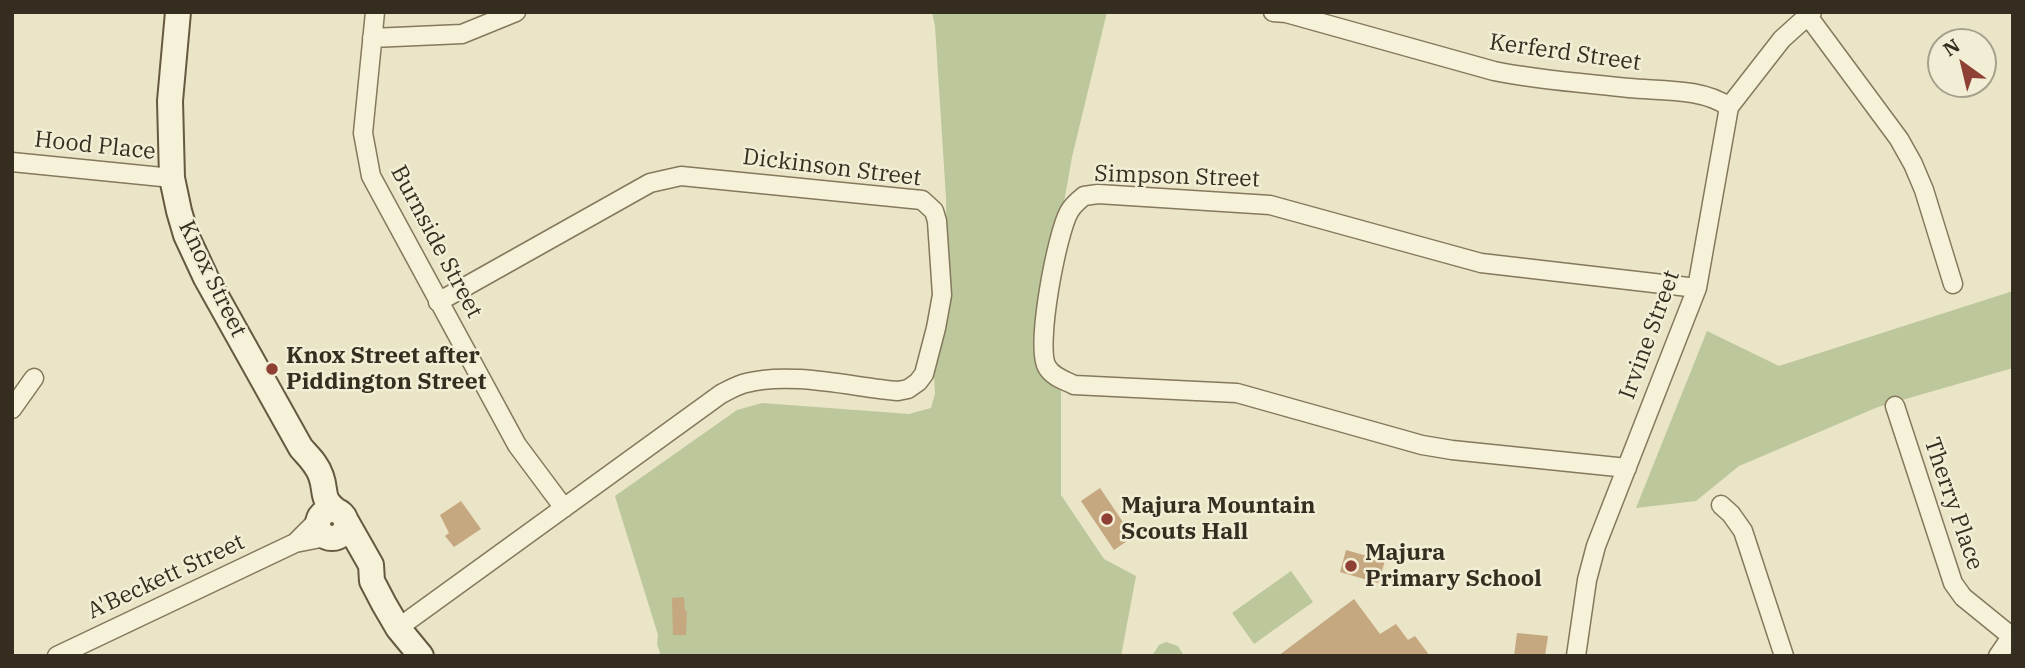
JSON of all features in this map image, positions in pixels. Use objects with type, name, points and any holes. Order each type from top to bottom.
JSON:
[{"type":"street","name":"Knox Street","points":[[178,12],[170,101],[172,178],[186,235],[206,278],[301,448],[304,469],[329,524],[359,570],[372,582],[398,628],[421,656]]},
{"type":"street","name":"Burnside Street","points":[[374,12],[363,133],[371,176],[517,445],[564,508]]},
{"type":"street","points":[[372,38],[462,34],[516,12]]},
{"type":"street","name":"Kerferd Street","points":[[1273,12],[1494,71],[1528,78],[1692,94],[1721,101],[1729,107]]},
{"type":"street","points":[[1808,13],[1909,156],[1924,190],[1953,284]]},
{"type":"street","name":"Irvine Street","points":[[1576,656],[1591,562],[1697,288],[1729,107],[1782,38],[1808,13]]},
{"type":"street","name":"Hood Place","points":[[12,162],[172,178]]},
{"type":"street","name":"Dickinson Street","points":[[398,628],[721,394],[744,383],[762,380],[805,380],[898,391],[908,389],[918,382],[924,374],[942,295],[937,221],[934,211],[922,200],[681,176],[650,183],[438,302]]},
{"type":"street","name":"Simpson Street","points":[[1627,468],[1452,450],[1237,393],[1074,385],[1055,376],[1048,369],[1043,358],[1042,344],[1050,284],[1069,211],[1084,195],[1098,194],[1270,205],[1481,263],[1697,288]]},
{"type":"street","points":[[12,409],[34,378]]},
{"type":"street","name":"Therry Place","points":[[1895,406],[1953,583],[1963,597],[2012,635]]},
{"type":"street","points":[[1721,505],[1743,531],[1783,656]]},
{"type":"street","name":"A'Beckett Street","points":[[59,655],[295,543],[329,524]]},
{"type":"street","points":[[1998,656],[2012,635]]},
{"type":"green space","points":[[932,12],[1107,12],[1072,157],[1036,361],[1045,378],[1061,389],[1061,495],[1104,559],[1136,576],[1121,656],[661,656],[657,644],[658,635],[615,496],[737,410],[762,403],[909,414],[931,408],[935,394],[934,376],[948,304],[946,198]]},
{"type":"green space","points":[[2013,291],[2013,368],[1878,407],[1739,466],[1696,501],[1636,508],[1707,331],[1779,366]]},
{"type":"green space","points":[[1291,571],[1313,602],[1254,644],[1232,613]]},
{"type":"green space","points":[[1166,642],[1178,646],[1184,656],[1152,656],[1159,645]]},
{"type":"building","name":"Majura Mountain Scouts Hall","points":[[1100,488],[1133,537],[1114,550],[1081,501]]},
{"type":"building","points":[[461,501],[481,529],[454,547],[445,536],[449,533],[440,515]]},
{"type":"building","points":[[1346,550],[1385,561],[1378,583],[1340,572]]},
{"type":"building","points":[[684,597],[687,611],[686,635],[673,635],[672,598]]},
{"type":"building","points":[[1354,599],[1380,634],[1396,624],[1408,640],[1415,636],[1430,656],[1278,656]]},
{"type":"building","points":[[1517,633],[1548,636],[1545,656],[1514,656]]},
{"type":"place","name":"Knox Street after Piddington Street","points":[[272,369]]},
{"type":"place","name":"Majura Mountain Scouts Hall","points":[[1107,519]]},
{"type":"place","name":"Majura Primary School","points":[[1351,566]]}]
